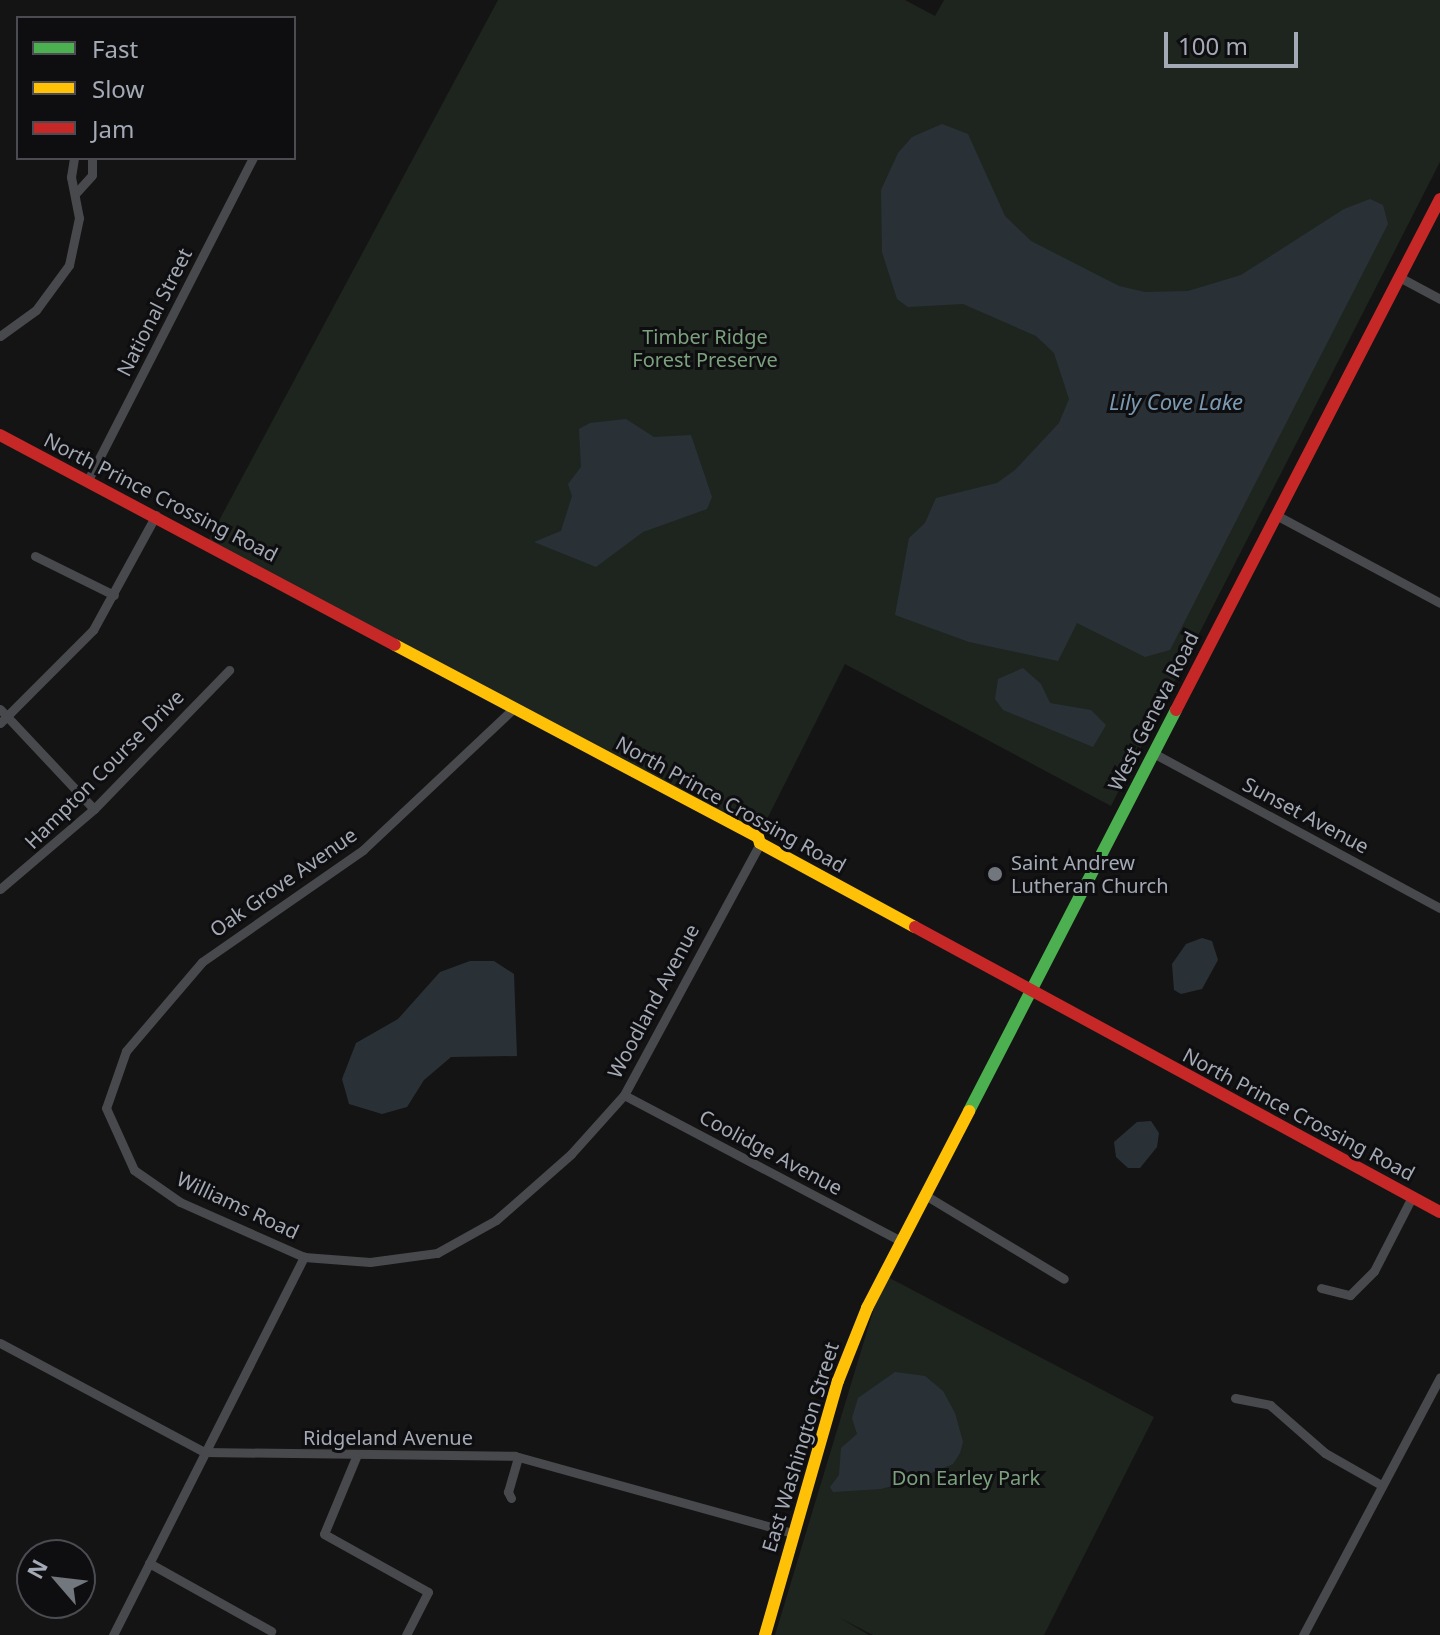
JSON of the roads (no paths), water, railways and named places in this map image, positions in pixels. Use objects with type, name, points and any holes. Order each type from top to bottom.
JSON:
[{"type":"street","points":[[0,336],[36,310],[69,265],[79,218],[70,166],[73,160]]},
{"type":"street","points":[[75,194],[92,175],[92,160]]},
{"type":"street","name":"National Street","points":[[87,482],[252,160]]},
{"type":"street","name":"West Geneva Road","points":[[901,1241],[1440,199]]},
{"type":"street","points":[[1401,278],[1440,299]]},
{"type":"street","name":"North Prince Crossing Road","points":[[0,435],[156,515],[513,709],[758,837],[760,843],[1029,991],[1440,1212]]},
{"type":"street","points":[[94,809],[2,716],[77,650],[114,595],[156,515]]},
{"type":"street","points":[[1276,515],[1440,603]]},
{"type":"street","points":[[35,556],[114,595]]},
{"type":"street","name":"Hampton Course Drive","points":[[0,889],[94,809],[229,670]]},
{"type":"street","name":"Oak Grove Avenue","points":[[106,1108],[126,1051],[202,962],[363,850],[513,709]]},
{"type":"street","name":"Sunset Avenue","points":[[1155,754],[1440,908]]},
{"type":"street","name":"Woodland Avenue","points":[[304,1257],[370,1262],[437,1253],[496,1220],[571,1154],[624,1095],[760,843]]},
{"type":"street","name":"Coolidge Avenue","points":[[624,1095],[901,1241]]},
{"type":"street","name":"Williams Road","points":[[106,1108],[134,1170],[180,1202],[304,1257]]},
{"type":"street","points":[[925,1195],[1064,1279]]},
{"type":"street","points":[[1321,1288],[1350,1295],[1374,1271],[1412,1197]]},
{"type":"street","name":"East Washington Street","points":[[765,1635],[838,1381],[901,1241]]},
{"type":"street","points":[[113,1635],[304,1257]]},
{"type":"street","name":"Ridgeland Avenue","points":[[0,1343],[204,1452],[356,1457],[518,1457],[793,1533]]},
{"type":"street","points":[[1303,1635],[1440,1377]]},
{"type":"street","points":[[1235,1398],[1270,1405],[1325,1453],[1381,1485]]},
{"type":"street","points":[[356,1457],[324,1534],[428,1592],[406,1635]]},
{"type":"street","points":[[511,1498],[508,1492],[518,1457]]},
{"type":"street","points":[[149,1563],[271,1631]]},
{"type":"water","name":"Lily Cove Lake","points":[[942,124],[968,134],[1005,216],[1031,241],[1119,286],[1145,292],[1188,291],[1241,275],[1344,209],[1370,199],[1383,205],[1388,224],[1170,650],[1145,657],[1077,623],[1058,661],[969,642],[895,615],[909,538],[925,523],[936,498],[997,483],[1015,470],[1059,423],[1069,399],[1054,353],[1036,336],[963,304],[908,307],[897,299],[882,252],[881,190],[898,153],[912,137]]},
{"type":"water","points":[[626,419],[654,437],[691,435],[712,497],[707,509],[643,532],[596,567],[534,542],[561,531],[572,496],[568,484],[581,467],[579,429],[590,423]]},
{"type":"water","points":[[1023,668],[1041,684],[1050,703],[1091,710],[1106,725],[1093,747],[1003,710],[995,699],[998,679]]},
{"type":"water","points":[[1202,938],[1212,941],[1218,960],[1202,989],[1181,994],[1174,990],[1172,964],[1186,944]]},
{"type":"water","points":[[470,961],[494,961],[514,974],[517,1056],[451,1057],[424,1080],[407,1107],[382,1114],[349,1104],[342,1079],[356,1043],[398,1019],[440,972]]},
{"type":"water","points":[[1151,1121],[1159,1133],[1157,1147],[1140,1168],[1128,1168],[1116,1157],[1114,1142],[1137,1122]]},
{"type":"water","points":[[895,1372],[925,1376],[943,1391],[955,1413],[963,1442],[960,1453],[953,1464],[915,1480],[881,1489],[833,1492],[830,1487],[839,1475],[841,1448],[857,1434],[852,1418],[858,1398]]},
{"type":"place","name":"Saint Andrew Lutheran Church","points":[[995,874]]},
{"type":"park label","name":"Timber Ridge Forest Preserve","points":[[705,348]]},
{"type":"park label","name":"Don Earley Park","points":[[966,1477]]}]
